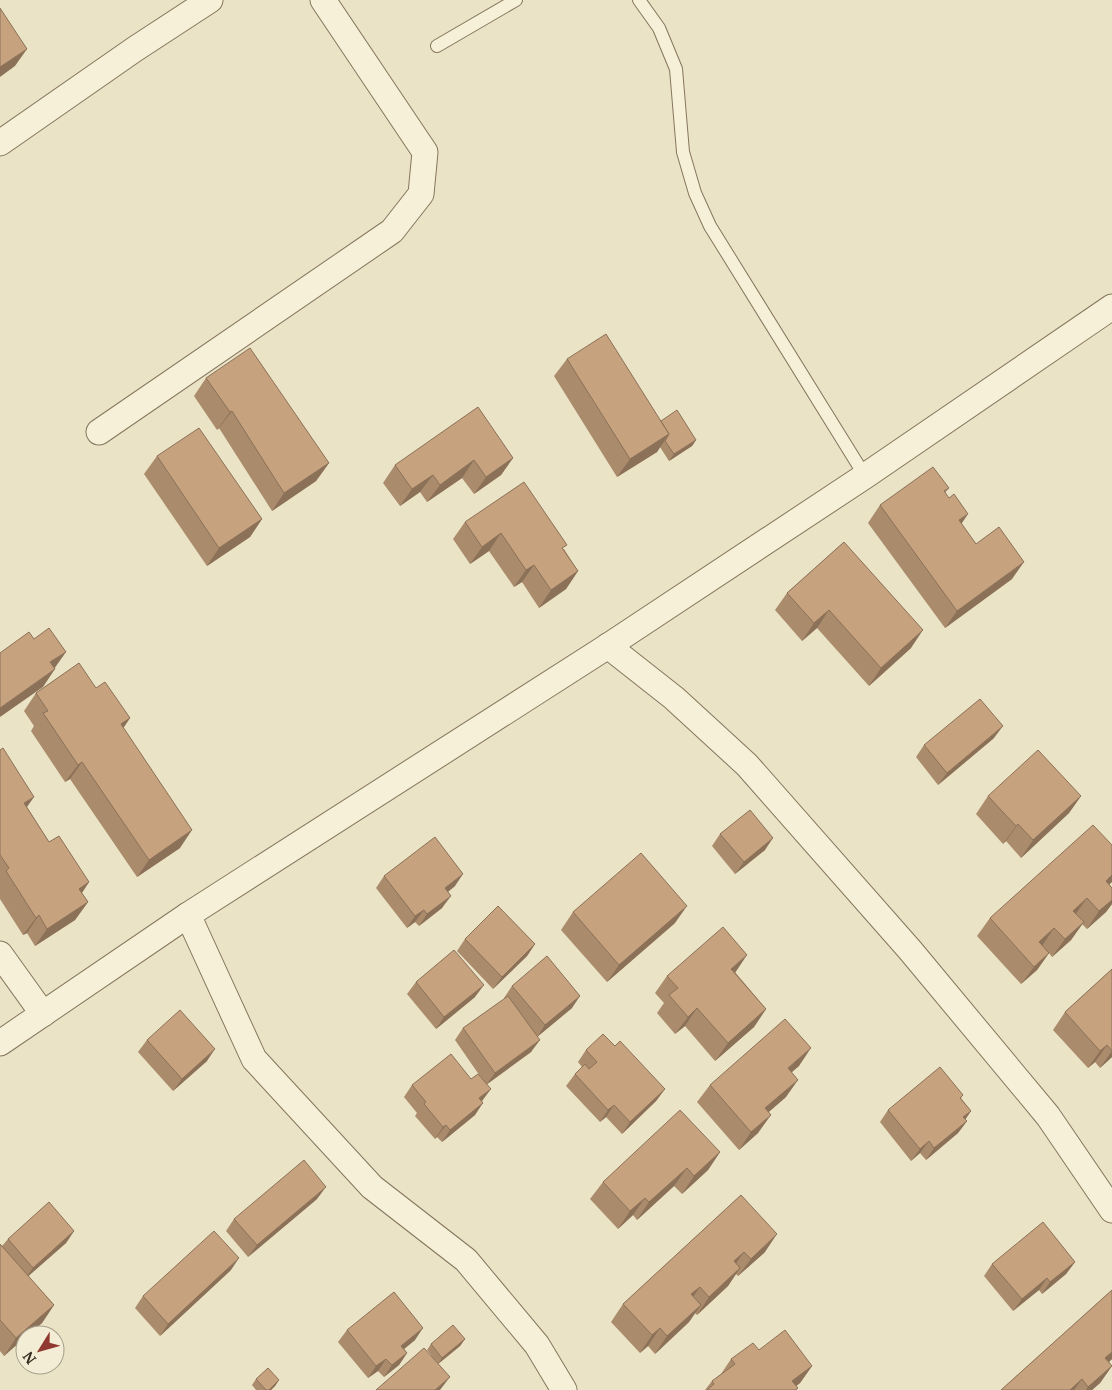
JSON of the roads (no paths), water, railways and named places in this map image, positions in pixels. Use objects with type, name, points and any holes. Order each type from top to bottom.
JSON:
[{"type":"street","points":[[0,143],[135,49],[210,0]]},
{"type":"street","points":[[98,432],[392,231],[421,194],[425,152],[323,0]]},
{"type":"street","points":[[0,1043],[188,915],[608,646],[865,476],[1112,307]]},
{"type":"street","points":[[608,646],[674,698],[748,765],[910,950],[1048,1116],[1112,1210]]},
{"type":"street","points":[[188,915],[254,1060],[372,1187],[466,1260],[537,1345],[564,1390]]},
{"type":"street","points":[[0,954],[43,1014]]},
{"type":"lane","points":[[437,46],[516,0]]},
{"type":"lane","points":[[639,0],[659,28],[676,69],[683,152],[694,194],[710,226],[865,476]]}]
